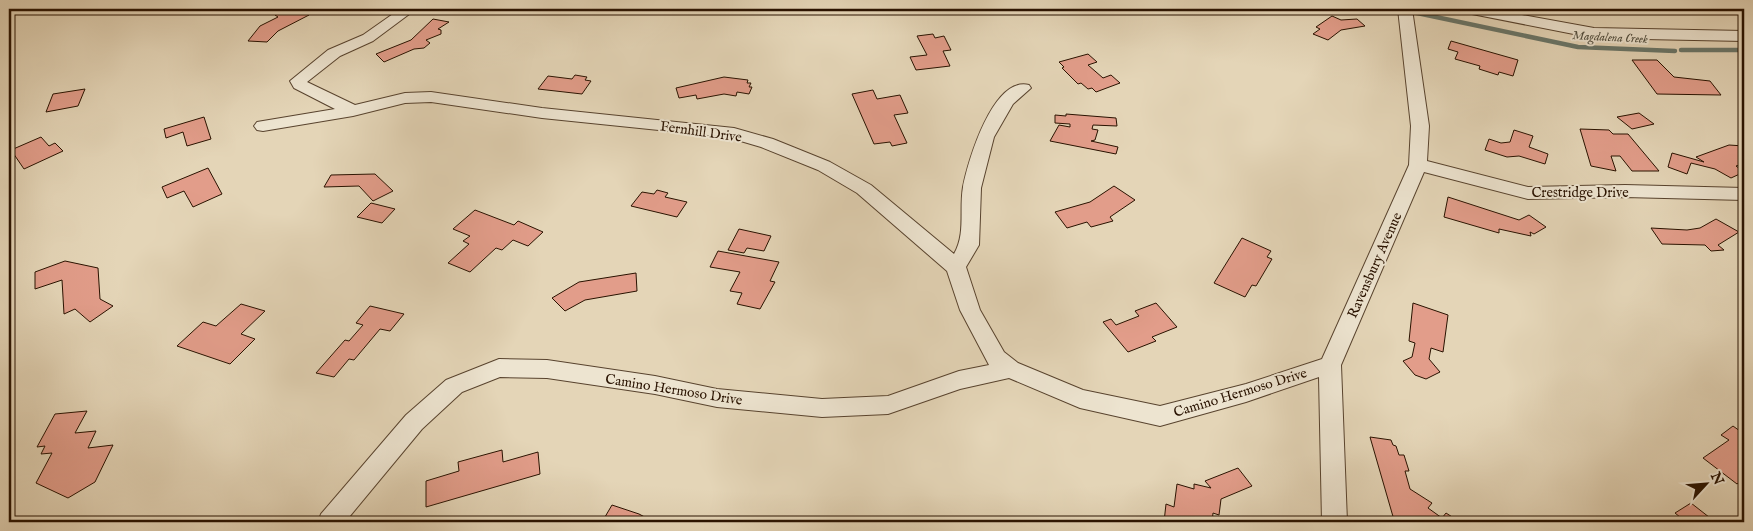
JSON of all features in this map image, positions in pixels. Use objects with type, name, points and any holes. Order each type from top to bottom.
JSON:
[{"type":"street","points":[[353,111],[300,85],[298,81],[334,53],[368,38],[409,9]]},
{"type":"street","points":[[1467,9],[1594,33],[1744,36]]},
{"type":"street","name":"Ravensbury Avenue","points":[[1335,522],[1330,365],[1418,165],[1420,126],[1405,13]]},
{"type":"street","points":[[1010,369],[996,358],[970,310],[956,267],[970,245],[972,188],[985,137],[1006,101],[1024,88]]},
{"type":"street","name":"Fernhill Drive","points":[[262,126],[353,111],[399,99],[431,97],[542,113],[728,132],[767,143],[824,166],[864,189],[956,267]]},
{"type":"street","name":"Crestridge Drive","points":[[1418,165],[1528,193],[1625,191],[1744,194]]},
{"type":"street","name":"Camino Hermoso Drive","points":[[330,522],[414,422],[454,386],[499,368],[547,369],[654,385],[717,398],[822,408],[888,405],[959,380],[1010,369],[1080,399],[1160,416],[1246,393],[1330,365]]},
{"type":"building","points":[[289,9],[309,15],[278,31],[267,42],[248,41],[260,26],[278,17],[275,15]]},
{"type":"building","points":[[1332,16],[1341,20],[1357,19],[1365,26],[1341,30],[1328,40],[1313,34],[1320,29],[1316,27]]},
{"type":"building","points":[[433,19],[449,22],[438,29],[441,30],[441,34],[426,40],[430,43],[424,48],[414,49],[384,62],[376,54],[411,40]]},
{"type":"building","points":[[933,34],[935,38],[944,36],[951,50],[943,51],[950,66],[916,70],[910,57],[927,55],[917,36]]},
{"type":"building","points":[[1451,41],[1518,60],[1513,76],[1499,72],[1498,75],[1479,69],[1480,66],[1455,59],[1458,52],[1448,49]]},
{"type":"building","points":[[1088,54],[1097,62],[1088,65],[1103,78],[1111,75],[1120,83],[1096,92],[1092,88],[1088,89],[1081,83],[1078,84],[1062,68],[1064,67],[1059,62]]},
{"type":"building","points":[[1632,60],[1657,60],[1674,77],[1710,81],[1721,95],[1657,94]]},
{"type":"building","points":[[575,75],[587,77],[585,80],[591,81],[582,94],[538,89],[548,76],[572,79]]},
{"type":"building","points":[[724,77],[748,80],[747,83],[751,83],[749,87],[752,87],[749,94],[737,92],[736,96],[724,94],[697,99],[696,95],[679,98],[676,88]]},
{"type":"building","points":[[85,89],[78,106],[46,112],[53,94]]},
{"type":"building","points":[[873,90],[877,99],[900,95],[908,113],[894,115],[907,143],[892,146],[890,142],[874,144],[852,94]]},
{"type":"building","points":[[1639,113],[1654,124],[1632,129],[1617,117]]},
{"type":"building","points":[[1066,114],[1116,118],[1117,126],[1093,125],[1092,129],[1098,130],[1095,140],[1091,141],[1118,147],[1116,154],[1050,141],[1059,125],[1070,127],[1070,124],[1055,123],[1055,115],[1066,116]]},
{"type":"building","points":[[204,117],[211,139],[187,146],[183,132],[166,138],[164,129]]},
{"type":"building","points":[[1580,129],[1609,130],[1613,134],[1628,134],[1659,171],[1632,171],[1620,156],[1611,156],[1616,171],[1591,166]]},
{"type":"building","points":[[1514,130],[1533,136],[1529,147],[1548,154],[1545,164],[1519,156],[1507,157],[1485,150],[1489,139],[1501,143],[1510,142]]},
{"type":"building","points":[[41,137],[49,146],[55,143],[63,151],[24,169],[11,150]]},
{"type":"building","points":[[1729,145],[1744,146],[1744,164],[1736,166],[1744,172],[1731,178],[1715,169],[1691,163],[1687,174],[1668,167],[1672,153],[1704,162],[1696,157]]},
{"type":"building","points":[[208,168],[222,194],[193,207],[184,191],[167,198],[162,187]]},
{"type":"building","points":[[375,174],[393,191],[373,201],[359,186],[324,187],[331,175]]},
{"type":"building","points":[[1114,186],[1135,200],[1110,217],[1113,221],[1091,227],[1087,222],[1067,228],[1055,212],[1090,202]]},
{"type":"building","points":[[657,190],[668,193],[665,197],[687,202],[677,217],[631,206],[642,192],[654,194]]},
{"type":"building","points":[[1448,197],[1519,220],[1529,215],[1546,227],[1534,234],[1530,232],[1531,236],[1499,229],[1499,233],[1444,217]]},
{"type":"building","points":[[371,203],[395,209],[382,223],[357,217]]},
{"type":"building","points":[[475,210],[514,225],[518,221],[543,232],[528,246],[513,240],[502,250],[496,248],[470,272],[448,263],[469,244],[463,241],[470,236],[453,229]]},
{"type":"building","points":[[1716,219],[1739,232],[1718,245],[1724,250],[1711,251],[1705,245],[1662,244],[1651,228],[1687,230],[1700,228]]},
{"type":"building","points":[[739,229],[771,236],[764,251],[747,248],[744,253],[728,250]]},
{"type":"building","points":[[1242,238],[1271,251],[1267,257],[1272,259],[1256,286],[1252,285],[1245,297],[1214,283]]},
{"type":"building","points":[[718,251],[779,262],[770,281],[775,282],[760,309],[737,304],[742,293],[730,291],[740,272],[710,267]]},
{"type":"building","points":[[65,261],[98,268],[100,299],[113,306],[90,322],[75,309],[64,314],[62,280],[35,289],[35,272]]},
{"type":"building","points":[[636,273],[637,291],[585,300],[565,311],[552,298],[579,282]]},
{"type":"building","points":[[1156,303],[1177,327],[1152,337],[1156,341],[1128,352],[1103,322],[1111,319],[1116,325],[1139,316],[1135,311]]},
{"type":"building","points":[[1413,303],[1448,315],[1443,352],[1431,348],[1429,359],[1440,372],[1426,379],[1415,375],[1403,361],[1412,357],[1415,343],[1409,341]]},
{"type":"building","points":[[241,304],[265,311],[241,334],[255,339],[230,364],[177,346],[203,322],[216,326]]},
{"type":"building","points":[[370,306],[404,314],[390,331],[380,329],[354,360],[349,359],[334,377],[316,373],[345,340],[349,341],[363,325],[356,323]]},
{"type":"building","points":[[87,411],[75,433],[96,431],[88,448],[113,445],[95,482],[68,498],[36,483],[52,453],[41,454],[45,446],[37,447],[55,414]]},
{"type":"building","points":[[1733,426],[1744,434],[1744,479],[1737,484],[1703,458],[1729,440],[1721,435]]},
{"type":"building","points":[[1370,437],[1391,440],[1393,445],[1396,446],[1399,455],[1404,455],[1409,471],[1405,471],[1410,489],[1432,503],[1428,508],[1442,518],[1446,513],[1460,522],[1398,522],[1394,520]]},
{"type":"building","points":[[502,450],[503,462],[538,452],[540,474],[426,507],[426,481],[459,471],[458,462]]},
{"type":"building","points":[[1238,468],[1252,486],[1221,499],[1219,515],[1213,513],[1212,522],[1164,522],[1166,504],[1174,507],[1177,484],[1194,489],[1194,484],[1211,488],[1205,481]]},
{"type":"building","points":[[1691,503],[1714,521],[1686,522],[1675,513]]},
{"type":"building","points":[[612,505],[639,514],[654,522],[602,522]]},
{"type":"waterway","name":"Magdalena Creek","points":[[1398,9],[1578,47],[1675,51]]},
{"type":"waterway","name":"Magdalena Creek","points":[[1681,50],[1744,50]]}]
